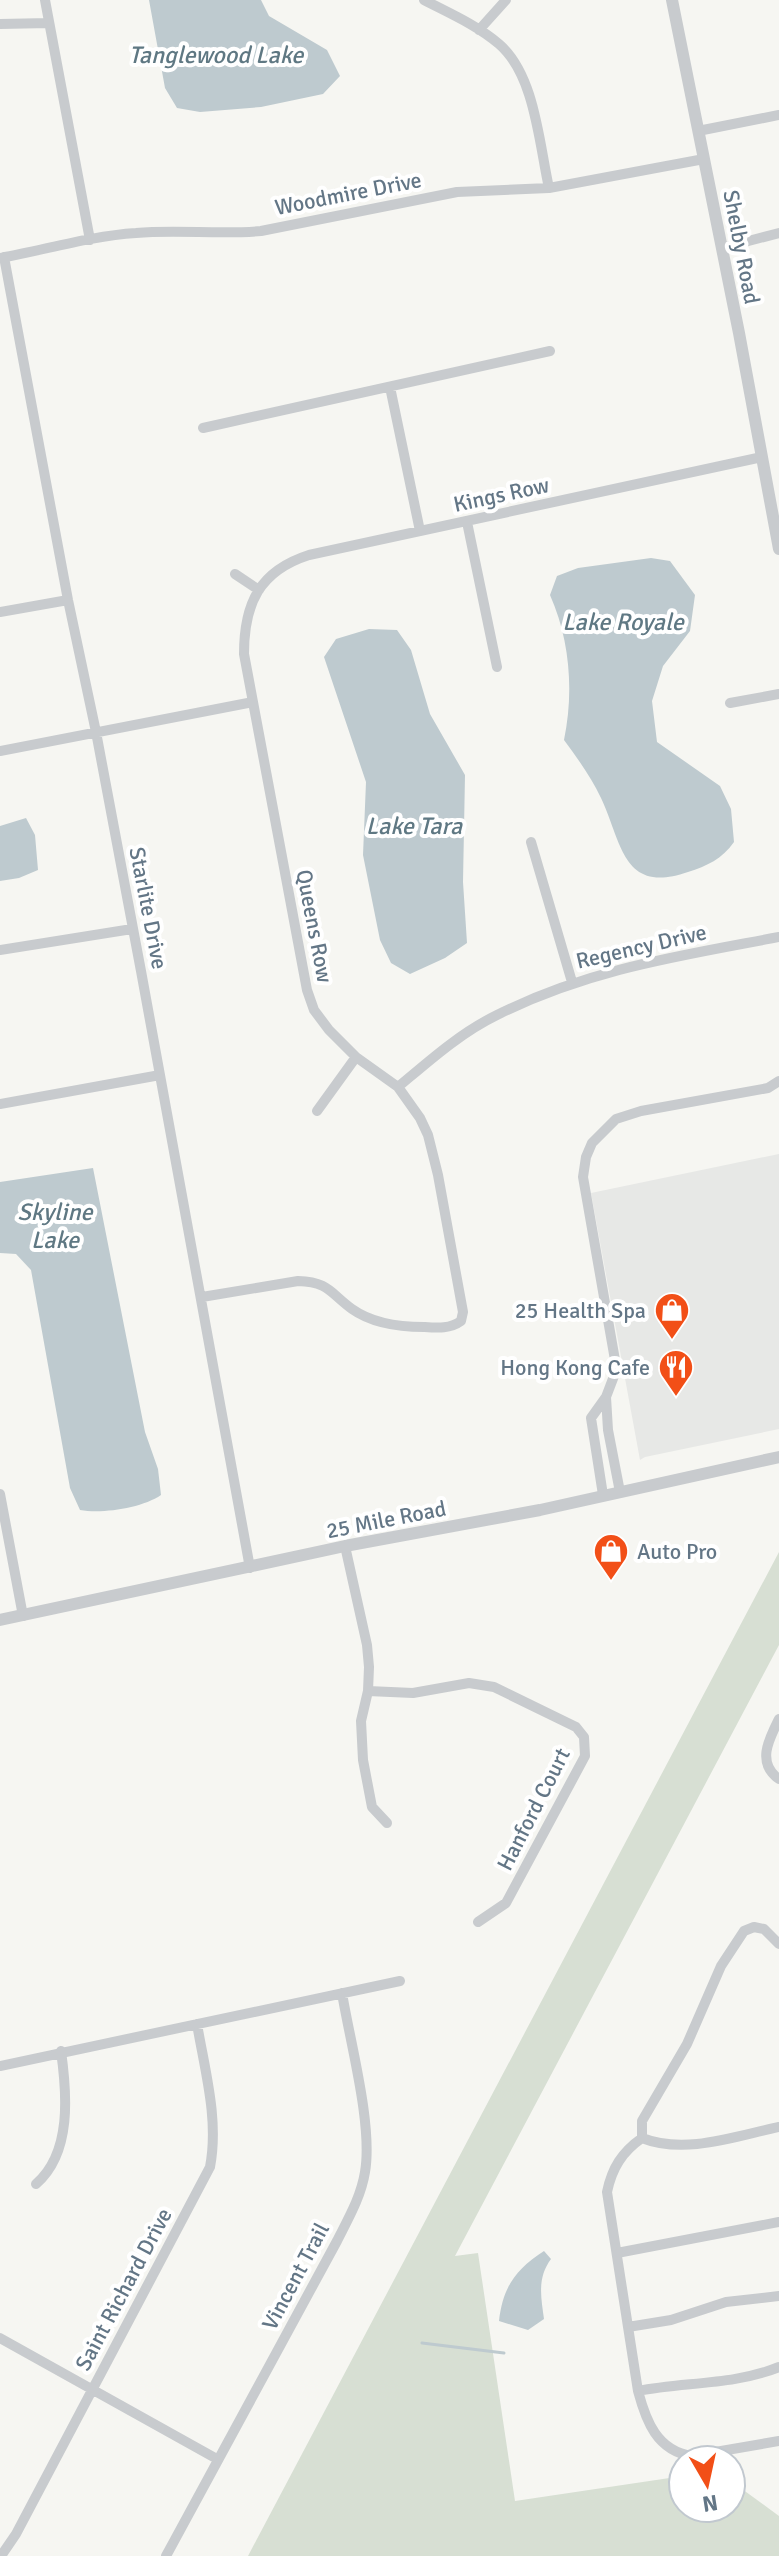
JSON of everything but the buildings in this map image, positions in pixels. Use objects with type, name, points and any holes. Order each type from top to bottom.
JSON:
[{"type":"street","points":[[45,0],[90,240]]},
{"type":"street","points":[[424,0],[479,30],[507,52],[524,80],[549,188]]},
{"type":"street","points":[[479,30],[506,0]]},
{"type":"street","name":"Shelby Road","points":[[672,0],[779,549]]},
{"type":"street","points":[[0,24],[49,23]]},
{"type":"street","points":[[698,131],[779,115]]},
{"type":"street","name":"Woodmire Drive","points":[[2,258],[90,240],[159,231],[261,231],[457,192],[549,188],[704,159]]},
{"type":"street","points":[[722,248],[779,233]]},
{"type":"street","name":"Starlite Drive","points":[[2,258],[96,732],[250,1568]]},
{"type":"street","points":[[203,428],[550,351]]},
{"type":"street","points":[[390,387],[420,531]]},
{"type":"street","name":"Kings Row","points":[[259,590],[277,571],[299,558],[762,457]]},
{"type":"street","points":[[467,522],[497,667]]},
{"type":"street","points":[[235,574],[259,590]]},
{"type":"street","name":"Queens Row","points":[[202,1297],[310,1281],[332,1289],[350,1307],[385,1324],[444,1328],[461,1321],[463,1312],[434,1155],[420,1118],[398,1087],[356,1057],[329,1030],[314,1010],[307,990],[244,654],[244,629],[249,608],[259,590]]},
{"type":"street","points":[[0,612],[68,600]]},
{"type":"street","points":[[730,703],[779,694]]},
{"type":"street","points":[[0,751],[253,702]]},
{"type":"street","points":[[531,842],[572,982]]},
{"type":"street","points":[[0,950],[132,929]]},
{"type":"street","name":"Regency Drive","points":[[398,1087],[469,1031],[496,1015],[572,982],[628,966],[779,937]]},
{"type":"street","points":[[317,1111],[356,1057]]},
{"type":"street","points":[[0,1104],[160,1075]]},
{"type":"street","points":[[603,1495],[591,1418],[606,1397],[614,1376],[615,1360],[583,1177],[586,1157],[592,1143],[608,1125],[630,1113],[768,1088],[779,1081]]},
{"type":"street","points":[[606,1397],[608,1430],[620,1492]]},
{"type":"street","name":"25 Mile Road","points":[[0,1620],[345,1546],[540,1510],[779,1457]]},
{"type":"street","points":[[0,1494],[23,1616]]},
{"type":"street","points":[[345,1546],[367,1645],[368,1691],[361,1721],[363,1760],[372,1807],[387,1823]]},
{"type":"street","name":"Hanford Court","points":[[368,1691],[413,1693],[481,1683],[511,1693],[576,1727],[584,1737],[585,1756],[506,1903],[478,1922]]},
{"type":"street","points":[[779,1719],[766,1753],[769,1769],[779,1779]]},
{"type":"street","points":[[779,1944],[764,1929],[754,1927],[744,1931],[721,1966],[687,2044],[642,2121],[642,2138],[619,2158],[607,2192],[638,2391],[645,2418],[656,2437],[680,2455],[692,2456],[779,2441]]},
{"type":"street","points":[[0,2066],[400,1981]]},
{"type":"street","name":"Vincent Trail","points":[[166,2556],[361,2191],[366,2141],[342,1993]]},
{"type":"street","name":"Saint Richard Drive","points":[[1,2556],[16,2534],[210,2167],[214,2145],[213,2120],[197,2024]]},
{"type":"street","points":[[36,2184],[47,2175],[54,2162],[63,2128],[66,2093],[61,2051]]},
{"type":"street","points":[[642,2138],[656,2144],[709,2142],[779,2127]]},
{"type":"street","points":[[617,2253],[779,2222]]},
{"type":"street","points":[[628,2327],[671,2320],[726,2302],[779,2296]]},
{"type":"street","points":[[0,2338],[217,2459]]},
{"type":"street","points":[[638,2391],[676,2383],[753,2377],[779,2367]]},
{"type":"shaded area","points":[[779,1154],[779,1429],[640,1460],[591,1193]]},
{"type":"shaded area","points":[[779,1552],[779,1645],[455,2256],[478,2253],[515,2501],[667,2478],[667,2524],[747,2524],[747,2493],[779,2516],[779,2556],[248,2556]]},
{"type":"water","name":"Tanglewood Lake","points":[[149,0],[261,0],[269,16],[327,50],[340,76],[323,94],[261,107],[200,112],[177,108],[165,88]]},
{"type":"water","name":"Lake Royale","points":[[651,558],[670,561],[695,595],[690,631],[663,666],[652,701],[657,742],[720,786],[731,809],[734,842],[708,864],[666,877],[650,876],[637,870],[628,860],[597,790],[564,740],[569,703],[568,666],[562,630],[550,595],[557,576],[578,568]]},
{"type":"water","name":"Lake Tara","points":[[369,629],[397,630],[411,650],[430,714],[465,775],[463,882],[467,943],[445,958],[410,974],[391,963],[380,940],[363,855],[366,782],[324,657],[336,639]]},
{"type":"water","points":[[26,818],[35,835],[38,870],[19,878],[0,881],[0,826]]},
{"type":"water","name":"Skyline Lake","points":[[93,1168],[145,1432],[158,1469],[161,1495],[133,1507],[100,1511],[80,1510],[70,1488],[31,1270],[16,1254],[0,1253],[0,1182]]},
{"type":"water","points":[[544,2251],[551,2259],[542,2281],[544,2319],[528,2330],[499,2321],[512,2280]]},
{"type":"waterway","points":[[422,2343],[504,2353]]},
{"type":"place","name":"25 Health Spa","points":[[672,1341]]},
{"type":"place","name":"Hong Kong Cafe","points":[[676,1398]]},
{"type":"place","name":"Auto Pro","points":[[611,1582]]}]
